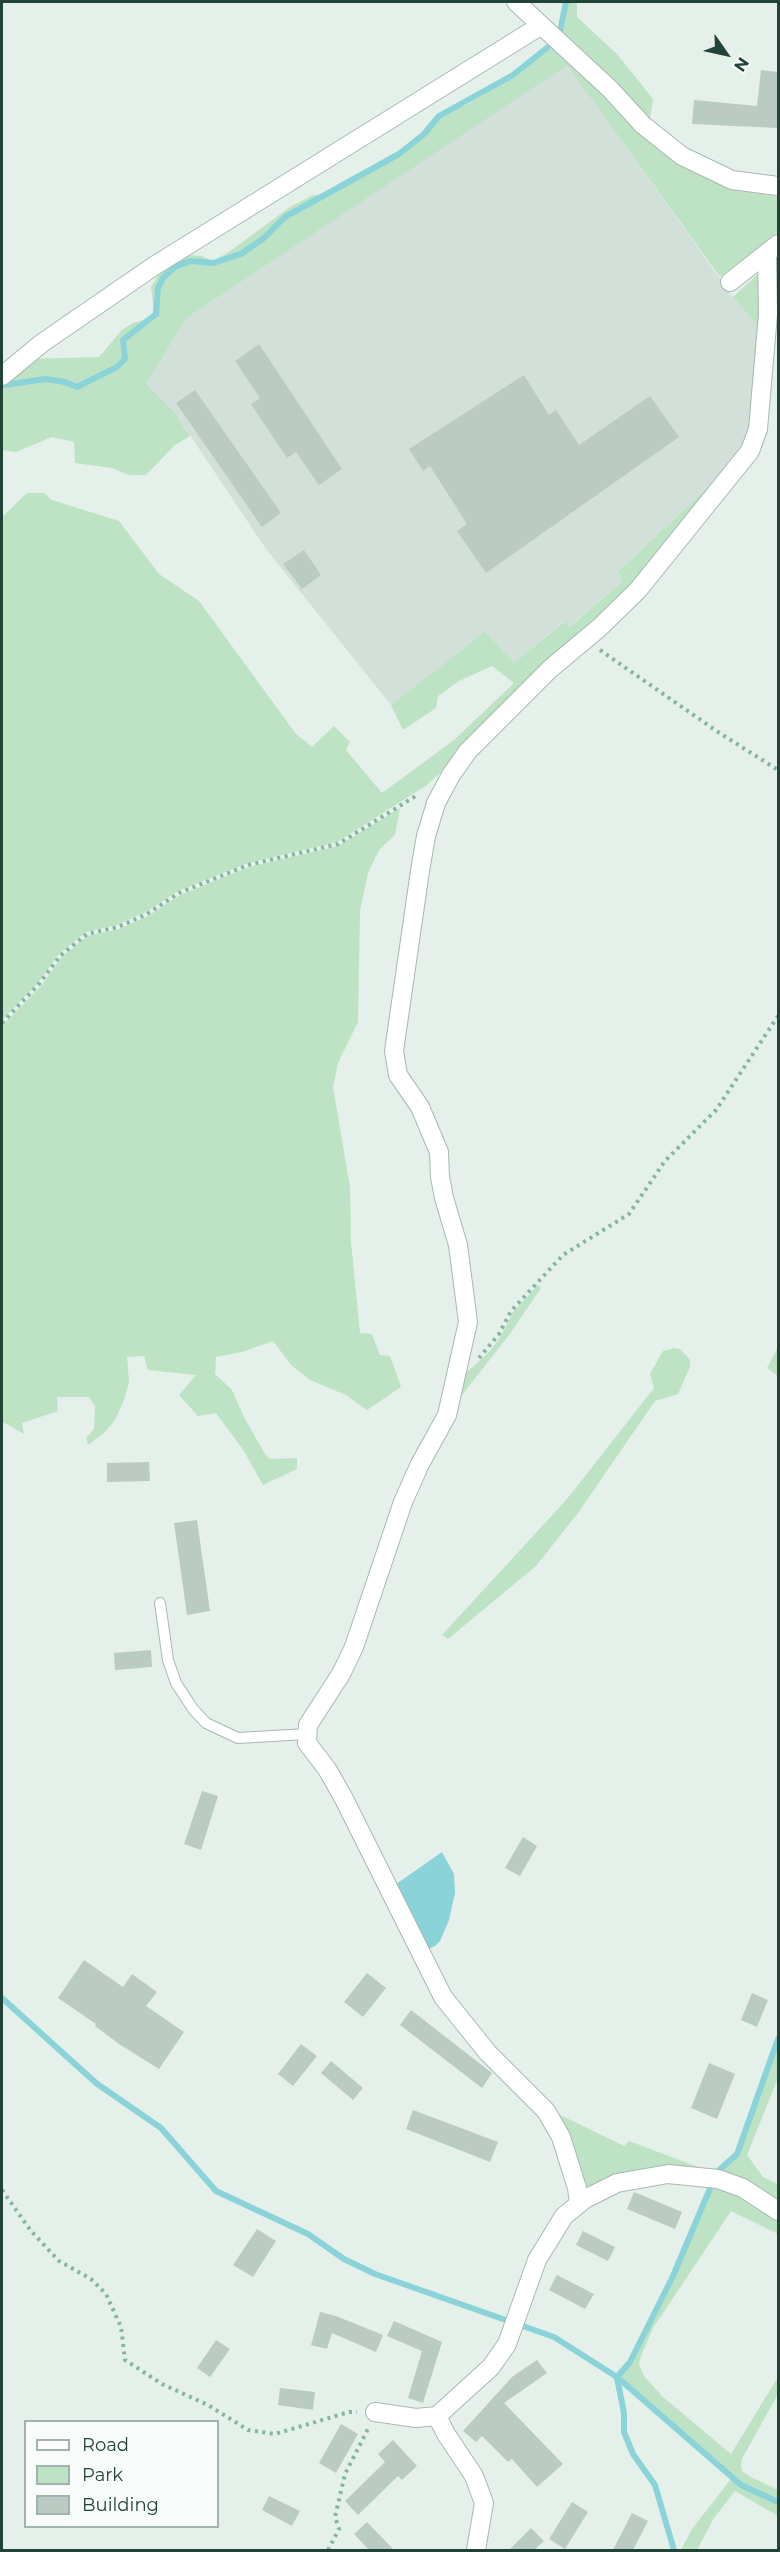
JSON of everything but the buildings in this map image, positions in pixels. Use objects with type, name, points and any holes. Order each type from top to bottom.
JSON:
[{"type":"street","points":[[516,2],[609,89],[643,125],[682,156],[732,180],[778,186]]},
{"type":"street","points":[[2,376],[42,343],[154,266],[540,26]]},
{"type":"street","points":[[730,282],[773,249]]},
{"type":"street","points":[[579,2203],[577,2188],[561,2137],[546,2110],[488,2053],[443,1996],[343,1797],[327,1769],[307,1743],[308,1725],[341,1674],[354,1647],[404,1502],[420,1464],[447,1415],[468,1322],[458,1245],[440,1177],[439,1152],[420,1107],[398,1075],[394,1051],[426,836],[436,803],[451,775],[468,751],[550,669],[585,640],[638,590],[750,451],[758,429],[773,249]]},
{"type":"street","points":[[375,2412],[416,2418],[437,2416],[491,2367],[507,2344],[537,2260],[564,2216],[579,2203],[617,2183],[668,2174],[714,2179],[743,2188],[778,2211]]},
{"type":"street","points":[[437,2416],[474,2476],[484,2503],[476,2550]]},
{"type":"lane","points":[[160,1603],[168,1660],[176,1683],[206,1723],[238,1738],[308,1734]]},
{"type":"path","points":[[585,640],[718,732],[778,770]]},
{"type":"path","points":[[2,1023],[39,984],[60,956],[87,934],[118,927],[147,914],[179,893],[248,865],[338,844],[451,775]]},
{"type":"path","points":[[457,1378],[489,1349],[511,1311],[563,1255],[629,1214],[665,1161],[716,1110],[778,1016]]},
{"type":"path","points":[[2,2190],[31,2231],[59,2261],[91,2279],[106,2294],[121,2327],[125,2360],[162,2384],[208,2405],[248,2430],[275,2434],[349,2412],[375,2412],[345,2474],[335,2517],[339,2529],[328,2550]]},
{"type":"shaded area","points":[[567,64],[733,297],[756,325],[747,443],[714,481],[618,572],[623,581],[568,627],[564,621],[514,663],[485,631],[391,705],[266,549],[175,413],[146,384],[187,318]]},
{"type":"green space","points":[[567,2],[577,2],[577,17],[617,54],[653,99],[650,118],[644,119],[593,61],[560,37],[565,24]]},
{"type":"green space","points":[[556,48],[688,167],[706,178],[729,187],[778,197],[778,233],[720,277],[567,65],[187,318],[146,384],[175,413],[190,436],[175,445],[146,475],[129,475],[112,468],[75,463],[74,442],[52,437],[16,452],[2,450],[2,388],[46,381],[64,384],[77,390],[119,369],[127,360],[126,341],[158,315],[160,289],[176,269],[190,264],[213,265],[242,256],[265,240],[287,219],[401,156],[453,109],[466,105],[514,77],[549,49]]},
{"type":"green space","points":[[313,195],[323,195],[284,215],[262,237],[240,252],[214,260],[229,252],[290,207]]},
{"type":"green space","points":[[188,255],[202,256],[213,261],[189,259],[173,265],[156,288],[154,313],[151,287],[165,264]]},
{"type":"green space","points":[[761,271],[763,315],[747,449],[633,588],[427,785],[337,842],[248,863],[178,891],[146,912],[117,925],[86,932],[58,955],[38,983],[2,1020],[2,517],[27,493],[44,493],[52,500],[119,521],[159,574],[199,601],[296,734],[312,747],[334,726],[350,742],[346,750],[382,793],[454,740],[514,683],[492,666],[459,681],[438,696],[436,708],[403,730],[391,705],[485,631],[514,663],[565,621],[569,627],[623,581],[618,572],[714,481],[747,443],[756,325],[733,297]]},
{"type":"green space","points":[[150,318],[121,339],[123,358],[116,366],[77,385],[66,380],[45,377],[4,383],[25,359],[99,357],[122,330],[133,323]]},
{"type":"green space","points":[[400,808],[395,835],[379,850],[368,873],[360,911],[358,1022],[338,1063],[333,1087],[350,1187],[351,1242],[360,1333],[372,1334],[380,1355],[390,1356],[401,1387],[367,1410],[346,1395],[310,1380],[292,1366],[273,1341],[242,1352],[216,1357],[215,1374],[232,1390],[265,1454],[270,1459],[297,1458],[297,1469],[263,1485],[244,1451],[216,1413],[198,1416],[179,1395],[196,1375],[148,1370],[144,1356],[127,1357],[129,1382],[124,1400],[115,1420],[105,1432],[88,1445],[86,1438],[94,1429],[95,1406],[89,1397],[57,1397],[58,1411],[22,1423],[24,1434],[5,1423],[2,1421],[2,1026],[41,986],[61,958],[87,936],[119,929],[148,916],[180,895],[249,867],[338,846]]},
{"type":"green space","points":[[538,1285],[541,1288],[509,1335],[455,1404],[465,1374],[490,1351],[501,1336],[513,1312]]},
{"type":"green space","points":[[778,1347],[778,1376],[767,1368]]},
{"type":"green space","points":[[680,1349],[690,1360],[690,1367],[678,1394],[655,1401],[578,1513],[536,1566],[448,1639],[442,1635],[567,1499],[654,1388],[650,1374],[663,1351]]},
{"type":"green space","points":[[778,2043],[778,2078],[747,2155],[763,2177],[778,2184],[778,2203],[719,2173],[738,2155]]},
{"type":"green space","points":[[548,2109],[624,2146],[629,2141],[714,2173],[582,2192]]},
{"type":"green space","points":[[714,2183],[734,2191],[778,2218],[778,2234],[731,2211],[653,2328],[639,2364],[644,2376],[663,2397],[731,2454],[778,2377],[778,2394],[742,2459],[741,2465],[742,2471],[749,2476],[778,2490],[778,2500],[742,2483],[621,2377],[631,2362],[674,2277]]},
{"type":"green space","points":[[731,2479],[738,2485],[778,2504],[778,2516],[735,2491],[714,2518],[697,2550],[681,2550],[692,2529]]},
{"type":"water","points":[[442,1852],[454,1874],[455,1893],[449,1920],[440,1941],[425,1950],[392,1887]]},
{"type":"waterway","points":[[560,32],[566,2]]},
{"type":"waterway","points":[[4,385],[46,379],[65,382],[77,387],[117,367],[125,359],[123,340],[156,314],[158,288],[163,278],[175,267],[190,261],[213,263],[241,254],[264,238],[285,217],[399,154],[424,134],[439,116],[513,75],[548,47]]},
{"type":"waterway","points":[[2,1998],[96,2083],[161,2128],[216,2191],[308,2234],[344,2259],[375,2274],[554,2337],[617,2377],[630,2362],[673,2276],[717,2172],[737,2154],[778,2039]]},
{"type":"waterway","points":[[617,2377],[741,2485],[778,2502]]},
{"type":"waterway","points":[[617,2378],[624,2413],[624,2432],[633,2454],[655,2485],[674,2550]]}]
